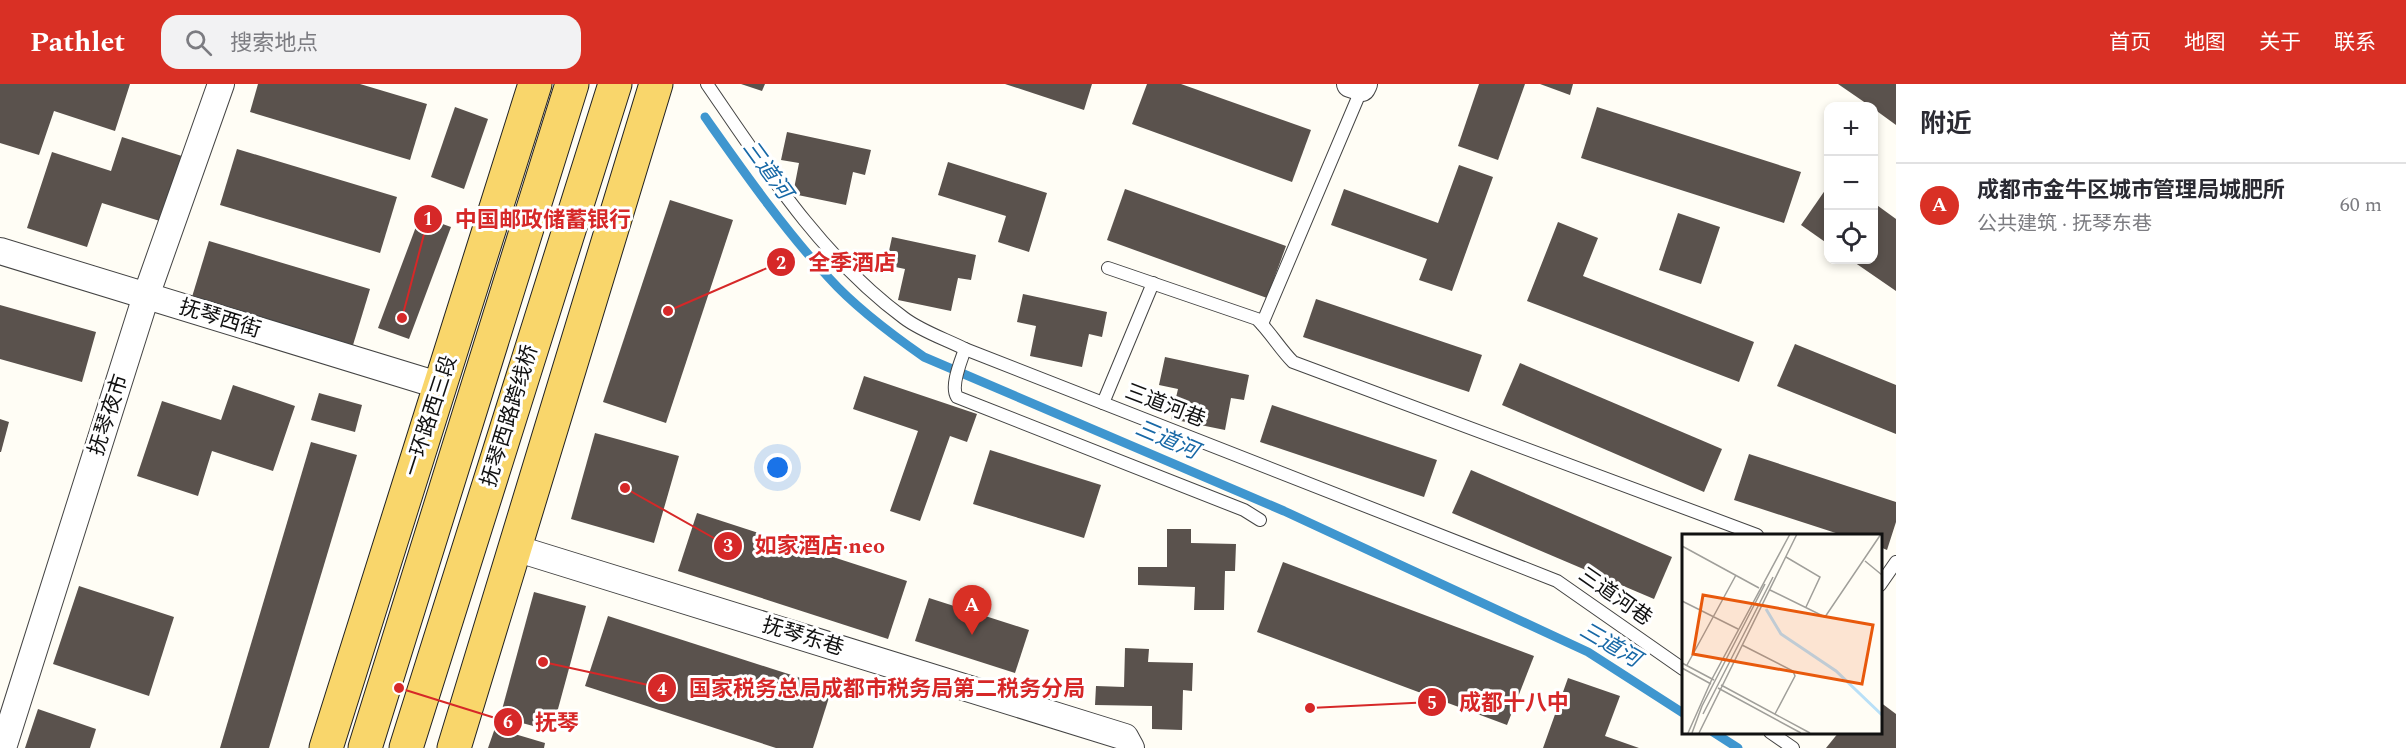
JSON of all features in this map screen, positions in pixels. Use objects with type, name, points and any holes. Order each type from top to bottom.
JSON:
[{"type":"main road","name":"一环路西三段","points":[[326,748],[535,84]]},
{"type":"main road","name":"抚琴西路跨线桥","points":[[365,748],[572,84]]},
{"type":"main road","name":"抚琴西路跨线桥","points":[[406,748],[615,84]]},
{"type":"main road","points":[[454,748],[656,84]]},
{"type":"street","name":"抚琴夜市","points":[[3,748],[146,296],[221,84]]},
{"type":"street","name":"抚琴西街","points":[[0,251],[441,386]]},
{"type":"street","name":"抚琴东巷","points":[[515,548],[1128,743]]},
{"type":"lane","name":"三道河巷","points":[[707,84],[792,205],[843,264],[905,319],[963,353],[1103,403],[1557,581],[1682,668]]},
{"type":"lane","points":[[1262,324],[1359,85]]},
{"type":"lane","points":[[1108,268],[1257,319],[1293,362],[1754,534]]},
{"type":"lane","points":[[1103,403],[1152,283]]},
{"type":"lane","points":[[963,353],[954,393],[957,397],[1244,510],[1260,520]]},
{"type":"lane","points":[[1881,581],[1896,562]]},
{"type":"lane","points":[[1774,733],[1793,748]]},
{"type":"building","points":[[0,84],[130,84],[115,131],[54,111],[39,155],[0,143]]},
{"type":"building","points":[[258,84],[360,84],[427,104],[410,160],[250,112]]},
{"type":"building","points":[[741,84],[765,84],[762,91]]},
{"type":"building","points":[[1005,84],[1092,84],[1084,110]]},
{"type":"building","points":[[1147,84],[1181,84],[1311,130],[1292,182],[1132,124]]},
{"type":"building","points":[[1479,84],[1525,84],[1498,160],[1458,146]]},
{"type":"building","points":[[1540,84],[1573,84],[1570,95]]},
{"type":"building","points":[[1838,84],[1896,84],[1896,125],[1878,112],[1878,102],[1864,102]]},
{"type":"building","points":[[455,107],[488,119],[464,189],[431,177]]},
{"type":"building","points":[[1597,107],[1801,172],[1784,223],[1581,158]]},
{"type":"building","points":[[787,132],[871,150],[865,175],[853,172],[846,205],[793,194],[799,163],[781,160]]},
{"type":"building","points":[[122,137],[185,157],[163,222],[102,203],[87,247],[27,228],[52,152],[111,171]]},
{"type":"building","points":[[237,149],[397,197],[380,253],[220,205]]},
{"type":"building","points":[[948,162],[1047,193],[1029,252],[998,242],[1006,216],[938,195]]},
{"type":"building","points":[[1459,165],[1493,177],[1452,291],[1419,280],[1427,259],[1331,225],[1344,189],[1438,223]]},
{"type":"building","points":[[1125,189],[1286,246],[1267,298],[1107,240]]},
{"type":"building","points":[[1824,192],[1824,241],[1801,225]]},
{"type":"building","points":[[670,200],[733,220],[666,423],[603,402]]},
{"type":"building","points":[[1878,206],[1896,219],[1896,291],[1857,264],[1878,264]]},
{"type":"building","points":[[1678,213],[1720,227],[1701,284],[1659,270]]},
{"type":"building","points":[[420,216],[451,227],[409,339],[378,328]]},
{"type":"building","points":[[1558,222],[1598,238],[1583,276],[1754,342],[1739,382],[1527,301]]},
{"type":"building","points":[[892,237],[976,255],[971,280],[958,278],[951,311],[898,300],[905,269],[886,265]]},
{"type":"building","points":[[209,241],[370,289],[353,345],[192,297]]},
{"type":"building","points":[[1023,294],[1107,312],[1102,337],[1089,334],[1082,367],[1030,356],[1036,326],[1017,322]]},
{"type":"building","points":[[1316,299],[1482,355],[1469,392],[1303,337]]},
{"type":"building","points":[[0,305],[96,332],[82,382],[0,359]]},
{"type":"building","points":[[1795,344],[1896,385],[1896,434],[1777,386]]},
{"type":"building","points":[[1165,357],[1249,375],[1244,400],[1231,398],[1225,430],[1171,419],[1178,389],[1159,385]]},
{"type":"building","points":[[1520,363],[1722,449],[1704,492],[1502,405]]},
{"type":"building","points":[[864,376],[977,414],[967,442],[950,436],[920,521],[890,511],[918,431],[853,409]]},
{"type":"building","points":[[233,385],[295,406],[273,471],[212,451],[198,496],[137,476],[162,401],[221,420]]},
{"type":"building","points":[[319,393],[362,405],[355,432],[311,420]]},
{"type":"building","points":[[1272,405],[1437,460],[1424,497],[1260,442]]},
{"type":"building","points":[[0,419],[9,422],[1,452],[0,452]]},
{"type":"building","points":[[595,433],[679,456],[654,543],[571,519]]},
{"type":"building","points":[[311,442],[357,455],[269,748],[220,748]]},
{"type":"building","points":[[990,450],[1101,485],[1084,538],[973,504]]},
{"type":"building","points":[[1749,454],[1896,502],[1896,522],[1887,550],[1881,547],[1881,534],[1839,534],[1734,500]]},
{"type":"building","points":[[1471,470],[1672,557],[1654,599],[1452,513]]},
{"type":"building","points":[[697,513],[907,581],[888,639],[678,571]]},
{"type":"building","points":[[1167,529],[1191,529],[1191,543],[1236,544],[1235,571],[1225,571],[1224,610],[1194,610],[1195,587],[1138,585],[1138,567],[1167,567]]},
{"type":"building","points":[[1283,562],[1534,656],[1507,725],[1257,632]]},
{"type":"building","points":[[79,586],[174,617],[149,696],[53,664]]},
{"type":"building","points":[[534,592],[586,606],[552,731],[500,717]]},
{"type":"building","points":[[929,598],[1029,630],[1015,673],[915,641]]},
{"type":"building","points":[[608,616],[832,688],[813,748],[776,748],[585,686]]},
{"type":"building","points":[[1125,648],[1149,649],[1148,662],[1193,663],[1192,691],[1183,690],[1182,730],[1152,729],[1152,706],[1095,705],[1096,686],[1124,687]]},
{"type":"building","points":[[1568,678],[1620,696],[1605,736],[1639,748],[1543,748]]},
{"type":"building","points":[[1881,703],[1896,714],[1896,748],[1826,748],[1838,733],[1881,733]]},
{"type":"building","points":[[38,709],[96,729],[90,748],[25,748]]},
{"type":"building","points":[[495,728],[545,743],[544,748],[488,748]]},
{"type":"waterway","name":"三道河","points":[[705,117],[780,220],[829,278],[874,320],[924,357],[1284,511],[1588,652],[1682,712]]},
{"type":"waterway","name":"三道河","points":[[1715,733],[1738,748]]},
{"type":"place","name":"全季酒店","points":[[668,311]]},
{"type":"place","name":"中国邮政储蓄银行","points":[[402,318]]},
{"type":"place","name":"如家酒店·neo","points":[[625,488]]},
{"type":"place","name":"成都市金牛区城市管理局城肥所","points":[[972,635]]},
{"type":"place","name":"国家税务总局成都市税务局第二税务分局","points":[[543,662]]},
{"type":"place","name":"抚琴","points":[[399,688]]},
{"type":"place","name":"成都十八中","points":[[1310,708]]}]
